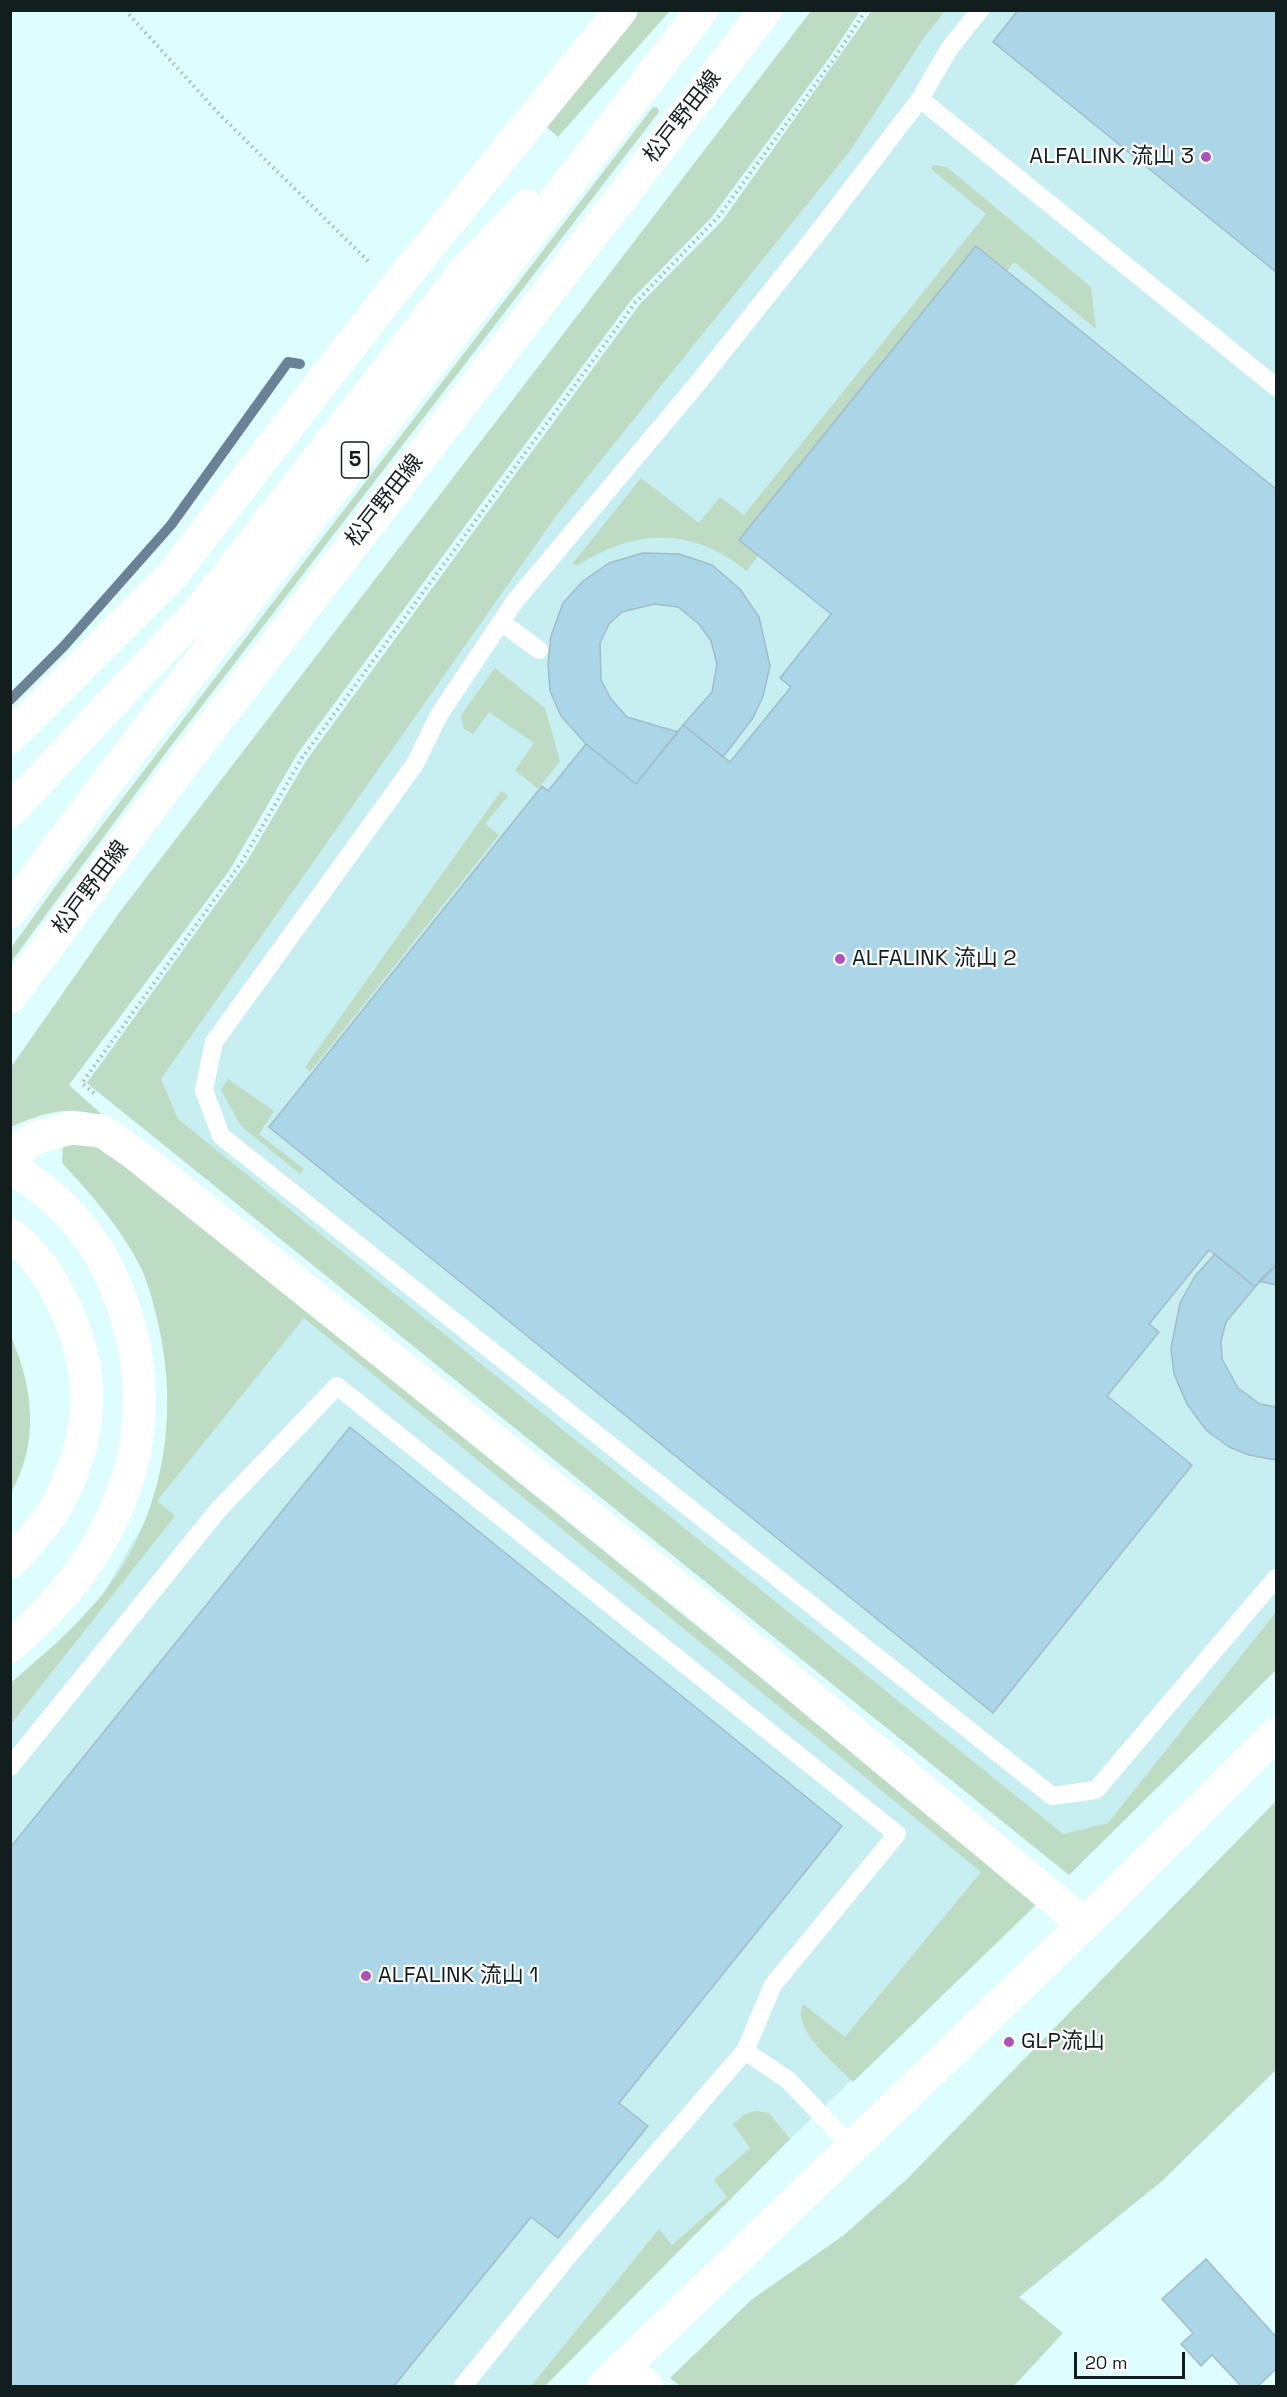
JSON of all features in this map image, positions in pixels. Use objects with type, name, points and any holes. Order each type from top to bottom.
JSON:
[{"type":"street","points":[[10,737],[172,575],[396,287],[621,10]]},
{"type":"street","name":"5","points":[[10,912],[95,798],[702,10]]},
{"type":"street","name":"松戸野田線","points":[[10,997],[197,745],[766,10]]},
{"type":"street","points":[[10,811],[202,608],[464,272],[646,81]]},
{"type":"street","points":[[10,1646],[34,1626],[82,1573],[117,1510],[138,1442],[140,1387],[137,1356],[117,1286],[96,1246],[75,1218],[52,1197],[11,1169],[22,1147],[34,1138],[71,1128],[102,1131],[134,1153],[691,1598],[1084,1924]]},
{"type":"street","points":[[10,1234],[52,1281],[72,1321],[83,1364],[86,1413],[77,1454],[59,1501],[38,1532],[10,1562]]},
{"type":"street","points":[[624,2380],[851,2146],[1084,1924],[1276,1734]]},
{"type":"lane","points":[[980,10],[949,49],[920,99],[697,384],[515,601],[439,715],[415,764],[214,1042],[204,1089],[221,1136],[1052,1796],[1096,1790],[1276,1578]]},
{"type":"lane","points":[[920,99],[1276,387]]},
{"type":"lane","points":[[501,622],[539,650]]},
{"type":"lane","points":[[10,1767],[219,1509],[337,1386],[897,1834],[773,1985],[746,2051],[573,2250],[462,2386]]},
{"type":"lane","points":[[746,2051],[788,2080],[851,2146]]},
{"type":"path","points":[[125,10],[220,115],[396,287]]},
{"type":"path","points":[[98,1097],[82,1083],[241,863],[302,758],[635,303],[719,216],[836,56],[866,10]]},
{"type":"shaded area","points":[[872,11],[1276,11],[1276,1670],[1069,1875],[87,1083],[246,863],[306,761],[640,304],[722,221]]},
{"type":"shaded area","name":"ALFALINK 流山 1","points":[[300,1306],[1039,1902],[790,2139],[545,2386],[11,2386],[10,1683],[61,1640],[103,1594],[145,1521],[158,1483]]},
{"type":"green space","points":[[872,10],[945,11],[923,39],[850,151],[556,516],[161,1079],[178,1119],[1063,1834],[1108,1823],[1276,1612],[1276,1670],[1069,1875],[87,1083],[246,863],[306,761],[640,304],[722,221]]},
{"type":"green space","points":[[639,11],[670,11],[558,137],[545,126]]},
{"type":"green space","points":[[811,11],[860,11],[830,57],[711,218],[632,299],[298,753],[229,871],[69,1085],[106,1118],[81,1111],[58,1112],[35,1117],[11,1127],[11,1067],[119,913]]},
{"type":"green space","points":[[653,107],[658,108],[659,112],[171,746],[11,962],[11,948],[60,880]]},
{"type":"green space","points":[[933,165],[947,167],[1091,287],[1096,329],[1014,262],[1007,271],[976,246],[747,571],[726,556],[705,546],[684,540],[663,538],[641,539],[620,545],[576,566],[573,563],[641,478],[699,523],[720,497],[744,515],[986,214],[931,169]]},
{"type":"green space","points":[[495,668],[545,708],[560,761],[538,789],[515,770],[534,743],[489,712],[473,734],[464,729],[461,715]]},
{"type":"green space","points":[[501,791],[508,796],[485,824],[499,835],[310,1072],[305,1067]]},
{"type":"green space","points":[[228,1079],[274,1111],[259,1134],[304,1169],[300,1174],[241,1126],[221,1090]]},
{"type":"green space","points":[[63,1143],[94,1146],[114,1156],[1039,1902],[853,2082],[826,2056],[809,2035],[801,2014],[803,2004],[845,2037],[981,1872],[304,1318],[157,1501],[175,1516],[11,1724],[11,1683],[92,1607],[123,1565],[141,1532],[162,1462],[167,1425],[167,1388],[163,1351],[147,1282],[131,1250],[113,1224],[62,1163]]},
{"type":"green space","points":[[11,1337],[25,1376],[30,1416],[26,1455],[11,1493]]},
{"type":"green space","points":[[1276,1801],[1276,2070],[1162,2181],[1019,2297],[1063,2333],[1014,2386],[680,2386],[670,2378],[751,2300],[844,2235],[907,2179]]},
{"type":"green space","points":[[756,2111],[769,2113],[790,2139],[545,2386],[531,2386],[659,2229],[672,2245],[727,2197],[714,2180],[750,2148],[733,2124],[745,2114]]},
{"type":"building","name":"ALFALINK 流山 3","points":[[1018,10],[1276,10],[1276,272],[993,42]]},
{"type":"building","name":"ALFALINK 流山 2","points":[[976,246],[1276,489],[1276,1265],[1255,1287],[1209,1250],[1149,1324],[1159,1332],[1107,1396],[1192,1465],[993,1713],[269,1127],[542,786],[548,791],[586,744],[636,784],[683,725],[730,762],[791,687],[780,678],[831,614],[739,540]]},
{"type":"building","points":[[643,553],[679,554],[712,565],[740,589],[759,617],[770,666],[763,696],[753,718],[723,757],[683,725],[712,692],[717,664],[711,641],[699,624],[678,607],[654,604],[622,612],[609,624],[600,643],[601,680],[611,699],[627,717],[678,732],[636,784],[586,744],[561,716],[550,691],[548,664],[551,636],[563,603],[583,581],[609,563]]},
{"type":"building","points":[[1215,1254],[1255,1287],[1226,1322],[1221,1341],[1222,1359],[1238,1388],[1260,1404],[1276,1407],[1276,1460],[1249,1455],[1229,1447],[1206,1430],[1187,1404],[1174,1374],[1171,1348],[1180,1303],[1195,1276]]},
{"type":"building","points":[[1276,1265],[1276,1285],[1259,1281]]},
{"type":"building","name":"ALFALINK 流山 1","points":[[350,1427],[842,1826],[619,2103],[648,2126],[558,2238],[531,2217],[394,2386],[10,2386],[10,1848]]},
{"type":"building","points":[[1206,2259],[1276,2337],[1276,2369],[1258,2386],[1241,2386],[1212,2355],[1201,2366],[1181,2344],[1193,2333],[1162,2299]]},
{"type":"waterway","points":[[10,700],[64,646],[171,525],[288,362],[300,364]]},
{"type":"place","name":"ALFALINK 流山 3","points":[[1206,157]]},
{"type":"place","name":"ALFALINK 流山 2","points":[[840,959]]},
{"type":"place","name":"ALFALINK 流山 1","points":[[366,1976]]},
{"type":"place","name":"GLP流山","points":[[1009,2042]]}]
